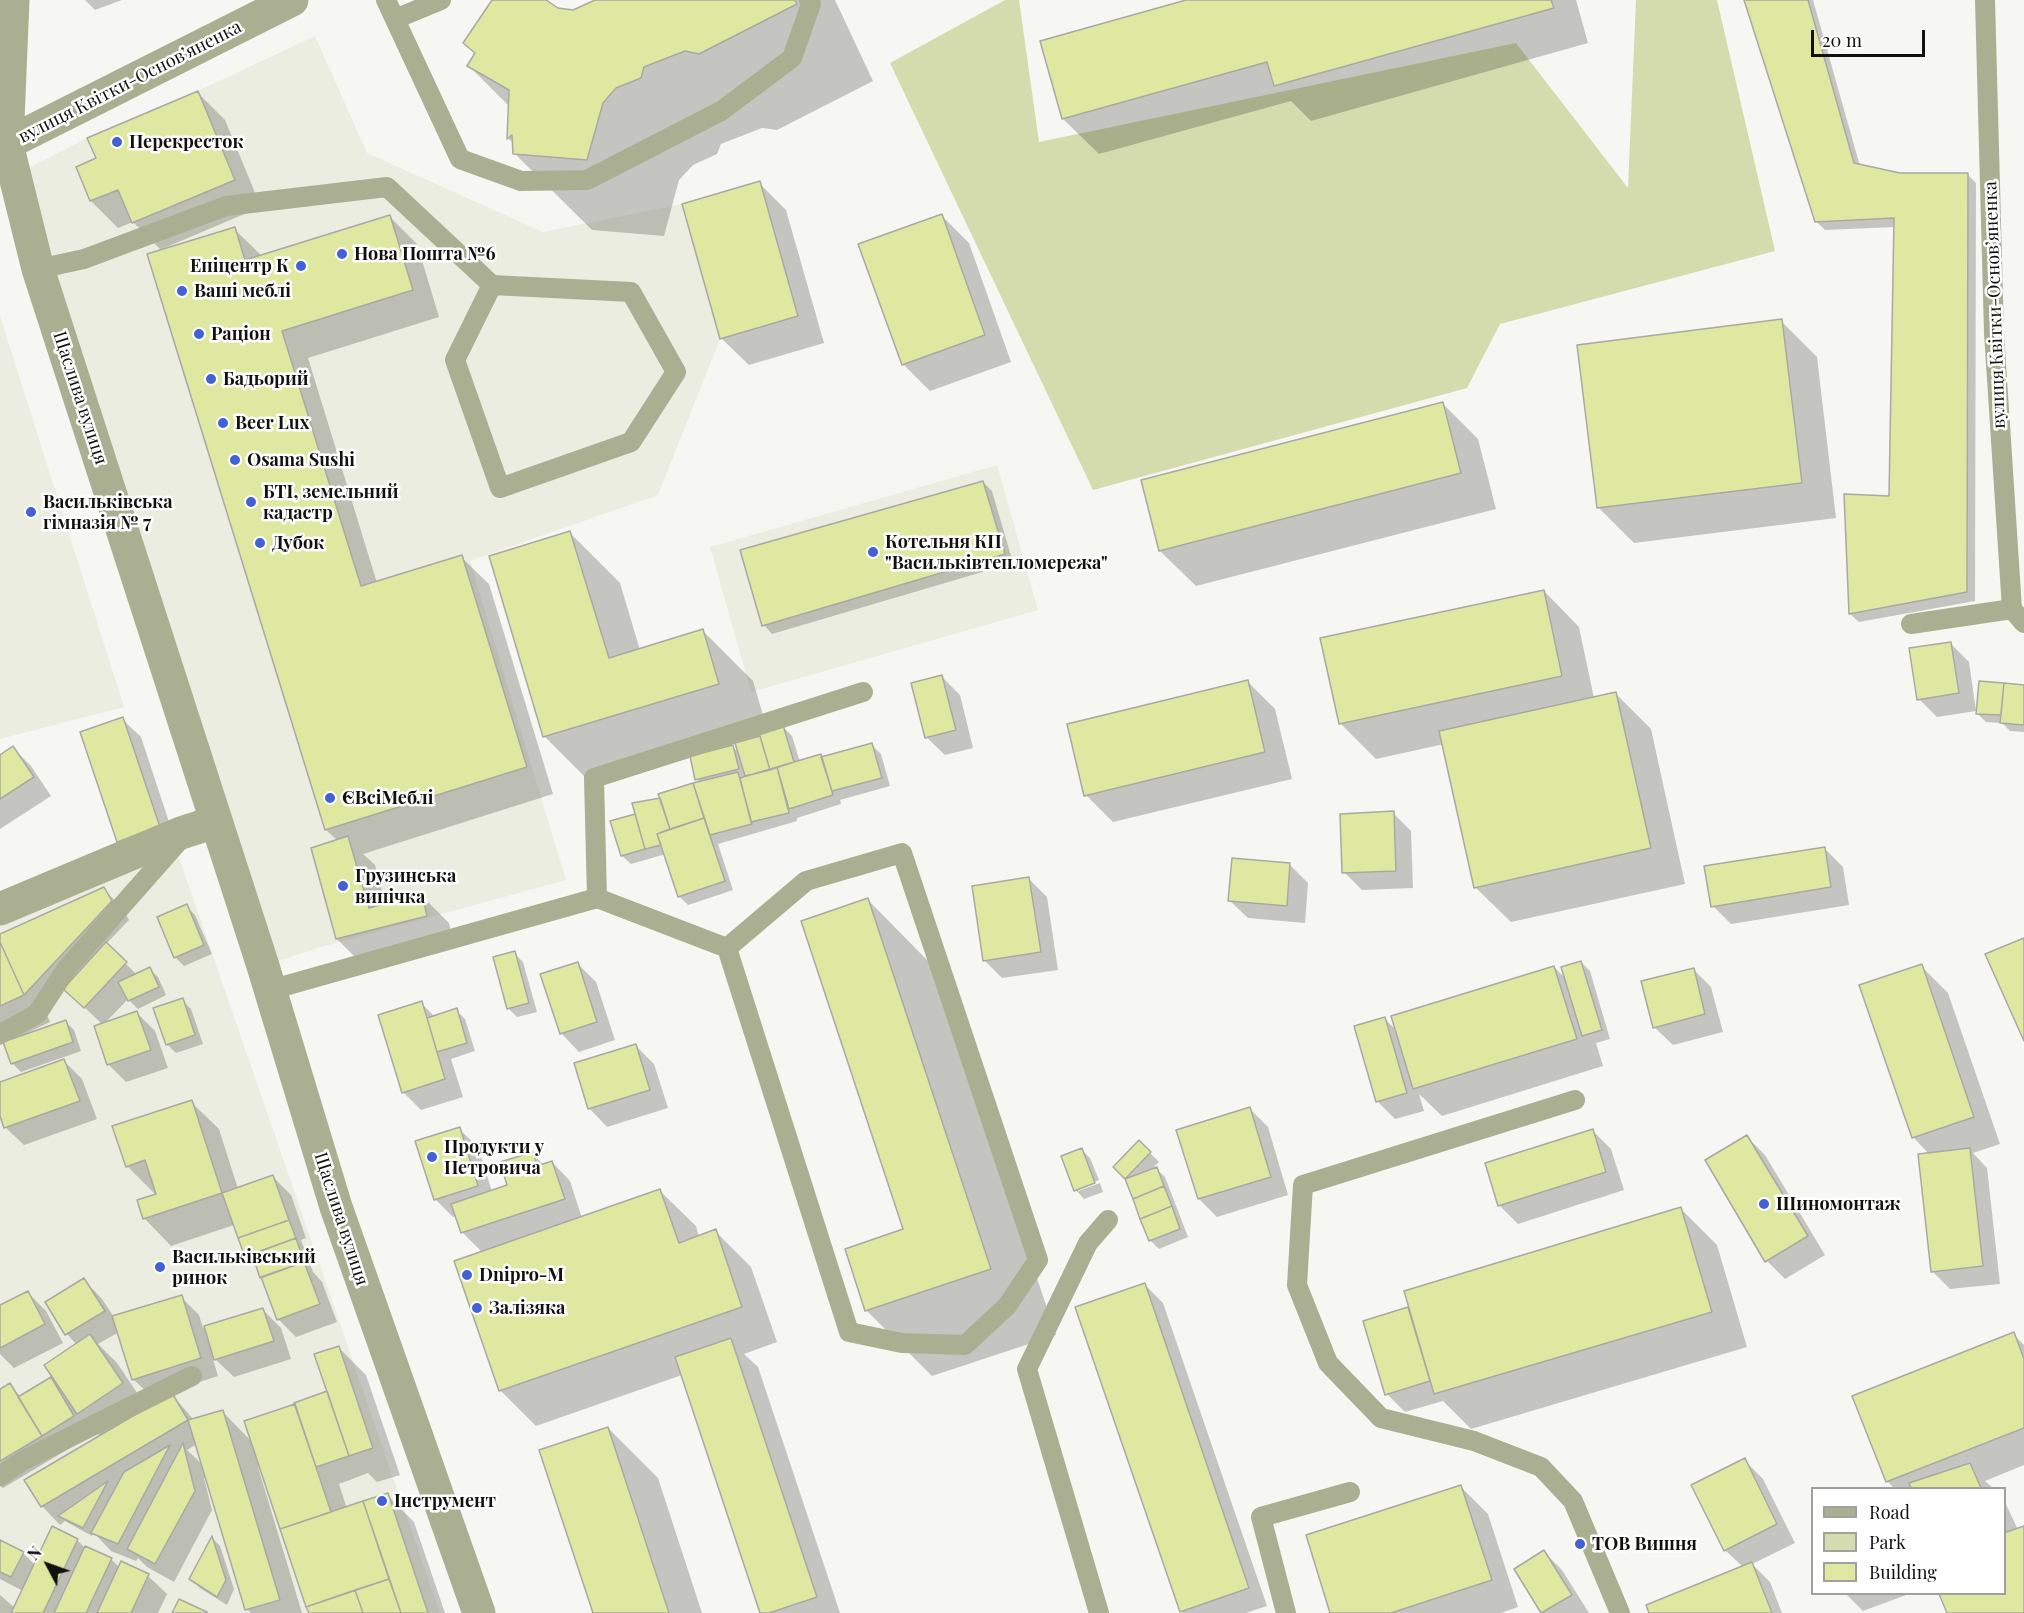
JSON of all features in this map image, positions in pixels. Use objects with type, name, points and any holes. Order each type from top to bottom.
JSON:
[{"type":"street","name":"Щаслива вулиця","points":[[13,0],[4,146],[38,269],[270,990],[336,1207],[478,1613]]},
{"type":"street","name":"вулиця Квітки-Основʼяненка","points":[[4,146],[292,0]]},
{"type":"street","points":[[0,909],[181,832],[215,822]]},
{"type":"lane","points":[[386,0],[460,159],[521,181],[587,180],[721,111],[792,58],[812,4],[809,0]]},
{"type":"lane","points":[[395,20],[441,0]]},
{"type":"lane","name":"вулиця Квітки-Основʼяненка","points":[[1985,0],[1994,333],[2018,616]]},
{"type":"lane","points":[[38,269],[84,259],[226,206],[387,187],[492,285],[631,292],[676,372],[631,442],[500,488],[455,360],[492,285]]},
{"type":"lane","points":[[1911,624],[2018,616]]},
{"type":"lane","points":[[597,898],[594,778],[864,692]]},
{"type":"lane","points":[[0,1034],[38,1014],[67,968],[163,857],[183,837],[215,822]]},
{"type":"lane","points":[[902,852],[1038,1260],[1007,1306],[965,1345],[902,1343],[849,1332],[727,948],[806,881],[902,852]]},
{"type":"lane","points":[[270,990],[597,898],[727,948]]},
{"type":"lane","points":[[1575,1100],[1303,1185],[1297,1285],[1328,1363],[1381,1418],[1474,1441],[1541,1467],[1573,1501],[1620,1613]]},
{"type":"lane","points":[[1099,1613],[1027,1370],[1088,1243],[1108,1220]]},
{"type":"lane","points":[[0,1476],[24,1460],[192,1376]]},
{"type":"lane","points":[[1286,1613],[1261,1517],[1350,1492]]},
{"type":"shaded area","points":[[315,36],[367,153],[543,232],[682,204],[760,181],[798,316],[720,339],[658,495],[470,561],[566,880],[318,948],[263,966],[15,175],[87,138],[198,91]]},
{"type":"shaded area","name":"Васильківська гімназія № 7","points":[[0,316],[124,707],[0,739]]},
{"type":"shaded area","points":[[997,465],[1038,610],[751,692],[710,547]]},
{"type":"shaded area","name":"Васильківський ринок","points":[[175,846],[440,1613],[0,1613],[0,921]]},
{"type":"green space","points":[[1005,0],[1019,0],[1039,142],[1516,43],[1628,188],[1636,0],[1717,0],[1775,251],[1500,324],[1467,388],[1093,490],[890,63]]},
{"type":"building","points":[[492,0],[546,0],[558,8],[573,10],[595,0],[795,0],[797,4],[699,54],[685,51],[644,67],[641,78],[616,88],[603,103],[587,160],[513,154],[512,135],[507,139],[509,90],[467,66],[475,53],[463,43]]},
{"type":"building","points":[[1186,0],[1551,0],[1554,8],[1274,86],[1267,62],[1062,119],[1040,41]]},
{"type":"building","points":[[1744,0],[1808,0],[1854,163],[1900,173],[1968,173],[1967,592],[1849,614],[1844,494],[1889,496],[1894,218],[1815,222]]},
{"type":"building","points":[[198,91],[235,180],[132,223],[118,190],[90,201],[76,167],[96,158],[87,138]]},
{"type":"building","points":[[760,181],[798,316],[720,339],[682,204]]},
{"type":"building","points":[[942,214],[985,335],[902,365],[858,244]]},
{"type":"building","points":[[390,215],[413,290],[282,331],[361,586],[462,555],[527,767],[325,830],[147,254],[235,227],[245,260]]},
{"type":"building","points":[[1782,319],[1802,483],[1597,508],[1577,345]]},
{"type":"building","points":[[1443,402],[1461,473],[1159,551],[1141,480]]},
{"type":"building","name":"Котельня КП \"Васильківтепломережа\"","points":[[983,481],[1005,554],[762,626],[740,550]]},
{"type":"building","points":[[570,531],[609,658],[703,629],[719,684],[543,737],[489,556]]},
{"type":"building","points":[[1544,590],[1562,676],[1339,724],[1320,638]]},
{"type":"building","points":[[1951,642],[1959,693],[1917,700],[1909,648]]},
{"type":"building","points":[[942,675],[956,730],[925,738],[911,683]]},
{"type":"building","points":[[1248,680],[1265,752],[1084,796],[1067,724]]},
{"type":"building","points":[[1979,681],[2004,683],[2001,715],[1976,714]]},
{"type":"building","points":[[2004,683],[2024,685],[2024,725],[2000,723]]},
{"type":"building","points":[[1616,692],[1651,848],[1474,888],[1439,731]]},
{"type":"building","points":[[123,717],[160,827],[117,842],[80,732]]},
{"type":"building","points":[[783,725],[794,762],[770,770],[759,733]]},
{"type":"building","points":[[760,736],[770,770],[745,776],[735,743]]},
{"type":"building","points":[[872,743],[882,778],[832,791],[821,757]]},
{"type":"building","points":[[733,745],[739,769],[695,780],[690,756]]},
{"type":"building","points":[[13,746],[34,777],[0,799],[0,755]]},
{"type":"building","points":[[821,754],[833,795],[789,809],[777,767]]},
{"type":"building","points":[[777,767],[789,813],[751,822],[740,778]]},
{"type":"building","points":[[738,772],[752,824],[710,835],[693,783]]},
{"type":"building","points":[[693,783],[704,818],[670,829],[658,794]]},
{"type":"building","points":[[660,798],[670,829],[657,834],[661,845],[645,849],[632,803]]},
{"type":"building","points":[[1394,811],[1396,871],[1342,873],[1340,814]]},
{"type":"building","points":[[635,814],[645,849],[621,856],[610,821]]},
{"type":"building","points":[[704,818],[725,881],[678,897],[657,834]]},
{"type":"building","points":[[348,836],[369,908],[422,894],[427,916],[336,939],[311,848]]},
{"type":"building","points":[[1825,847],[1831,887],[1711,907],[1704,866]]},
{"type":"building","points":[[1232,858],[1290,863],[1287,906],[1228,901]]},
{"type":"building","points":[[1029,877],[1041,952],[983,961],[972,886]]},
{"type":"building","points":[[104,887],[112,901],[24,995],[0,942],[0,934]]},
{"type":"building","points":[[868,898],[991,1269],[865,1311],[845,1249],[903,1229],[801,921]]},
{"type":"building","points":[[187,904],[204,945],[174,958],[157,917]]},
{"type":"building","points":[[2024,938],[2024,1041],[1985,954]]},
{"type":"building","points":[[0,942],[24,995],[0,1006]]},
{"type":"building","points":[[106,942],[127,962],[84,1008],[63,989]]},
{"type":"building","points":[[515,951],[529,1003],[507,1009],[493,957]]},
{"type":"building","points":[[1581,961],[1602,1030],[1582,1036],[1561,967]]},
{"type":"building","points":[[578,962],[597,1022],[560,1034],[540,974]]},
{"type":"building","points":[[1922,964],[1974,1117],[1912,1138],[1859,985]]},
{"type":"building","points":[[1554,966],[1577,1039],[1413,1089],[1391,1016]]},
{"type":"building","points":[[150,967],[159,987],[128,1001],[118,982]]},
{"type":"building","points":[[1694,968],[1705,1014],[1653,1028],[1641,981]]},
{"type":"building","points":[[183,998],[195,1035],[166,1045],[153,1008]]},
{"type":"building","points":[[422,1001],[445,1079],[402,1093],[378,1015]]},
{"type":"building","points":[[457,1008],[467,1043],[437,1052],[427,1018]]},
{"type":"building","points":[[137,1011],[151,1050],[107,1065],[94,1026]]},
{"type":"building","points":[[1385,1017],[1407,1093],[1376,1102],[1354,1026]]},
{"type":"building","points":[[66,1020],[73,1042],[11,1064],[3,1042]]},
{"type":"building","points":[[636,1044],[650,1090],[588,1109],[574,1063]]},
{"type":"building","points":[[64,1059],[80,1101],[4,1128],[0,1116],[0,1082]]},
{"type":"building","points":[[192,1100],[222,1193],[143,1219],[137,1200],[156,1194],[145,1160],[126,1167],[112,1126]]},
{"type":"building","points":[[1250,1107],[1271,1177],[1198,1199],[1176,1130]]},
{"type":"building","points":[[460,1127],[478,1186],[434,1200],[415,1141]]},
{"type":"building","points":[[1593,1129],[1606,1172],[1498,1206],[1485,1163]]},
{"type":"building","points":[[1747,1135],[1808,1236],[1765,1262],[1705,1160]]},
{"type":"building","points":[[1139,1140],[1151,1152],[1125,1179],[1113,1167]]},
{"type":"building","points":[[1082,1148],[1095,1183],[1074,1191],[1061,1156]]},
{"type":"building","points":[[1970,1148],[1983,1266],[1931,1272],[1918,1154]]},
{"type":"building","points":[[533,1152],[537,1166],[552,1161],[565,1199],[461,1233],[451,1204],[507,1185],[500,1162]]},
{"type":"building","points":[[1157,1167],[1164,1186],[1133,1199],[1125,1179]]},
{"type":"building","points":[[273,1175],[289,1220],[238,1238],[222,1193]]},
{"type":"building","points":[[1164,1186],[1172,1206],[1140,1219],[1133,1199]]},
{"type":"building","points":[[660,1189],[679,1243],[716,1229],[742,1307],[499,1391],[454,1261]]},
{"type":"building","points":[[1172,1206],[1180,1229],[1149,1241],[1140,1219]]},
{"type":"building","points":[[1681,1207],[1712,1312],[1434,1394],[1404,1291]]},
{"type":"building","points":[[289,1220],[296,1238],[245,1257],[238,1238]]},
{"type":"building","points":[[296,1238],[304,1262],[260,1278],[252,1254]]},
{"type":"building","points":[[304,1262],[320,1304],[277,1320],[261,1277]]},
{"type":"building","points":[[84,1278],[105,1311],[65,1335],[45,1302]]},
{"type":"building","points":[[1145,1283],[1249,1588],[1180,1612],[1075,1307]]},
{"type":"building","points":[[28,1291],[45,1324],[0,1348],[0,1305]]},
{"type":"building","points":[[182,1295],[201,1358],[132,1380],[112,1316]]},
{"type":"building","points":[[1408,1307],[1430,1381],[1385,1395],[1363,1321]]},
{"type":"building","points":[[263,1308],[274,1341],[214,1360],[204,1326]]},
{"type":"building","points":[[2014,1332],[2024,1359],[2024,1428],[1886,1482],[1852,1396]]},
{"type":"building","points":[[90,1334],[123,1383],[77,1414],[44,1365]]},
{"type":"building","points":[[731,1338],[817,1597],[769,1613],[760,1613],[675,1357]]},
{"type":"building","points":[[339,1346],[373,1448],[349,1456],[314,1354]]},
{"type":"building","points":[[51,1377],[74,1416],[42,1436],[18,1397]]},
{"type":"building","points":[[10,1383],[42,1436],[0,1461],[0,1389]]},
{"type":"building","points":[[327,1391],[349,1456],[316,1467],[294,1403]]},
{"type":"building","points":[[172,1393],[188,1420],[41,1507],[24,1480]]},
{"type":"building","points":[[295,1404],[331,1512],[280,1529],[244,1421]]},
{"type":"building","points":[[223,1410],[280,1600],[245,1610],[188,1420]]},
{"type":"building","points":[[608,1427],[669,1613],[593,1613],[539,1450]]},
{"type":"building","points":[[183,1443],[195,1491],[155,1564],[127,1549]]},
{"type":"building","points":[[170,1445],[118,1544],[91,1533],[124,1472]]},
{"type":"building","points":[[1745,1458],[1777,1524],[1724,1551],[1691,1485]]},
{"type":"building","points":[[1970,1463],[1981,1487],[1911,1487],[1909,1483]]},
{"type":"building","points":[[108,1481],[83,1528],[58,1516]]},
{"type":"building","points":[[1461,1485],[1492,1580],[1391,1613],[1330,1613],[1306,1535]]},
{"type":"building","points":[[388,1493],[428,1613],[401,1613],[363,1501]]},
{"type":"building","points":[[363,1501],[389,1579],[306,1607],[280,1529]]},
{"type":"building","points":[[52,1526],[78,1539],[43,1613],[11,1613]]},
{"type":"building","points":[[2024,1526],[2024,1613],[1947,1613],[1939,1595],[2006,1595],[2006,1532]]},
{"type":"building","points":[[212,1536],[226,1580],[217,1597],[189,1579]]},
{"type":"building","points":[[0,1540],[24,1552],[11,1577],[0,1572]]},
{"type":"building","points":[[85,1546],[112,1558],[86,1613],[54,1613]]},
{"type":"building","points":[[1544,1550],[1572,1595],[1541,1613],[1514,1569]]},
{"type":"building","points":[[121,1561],[149,1574],[131,1613],[97,1613]]},
{"type":"building","points":[[1752,1562],[1772,1613],[1649,1613],[1646,1605]]},
{"type":"building","points":[[389,1579],[401,1613],[363,1613],[355,1590]]},
{"type":"building","points":[[355,1590],[363,1613],[309,1613],[306,1607]]},
{"type":"building","points":[[179,1599],[207,1612],[207,1613],[172,1613]]},
{"type":"place","name":"Перекресток","points":[[117,142]]},
{"type":"place","name":"Нова Пошта №6","points":[[342,254]]},
{"type":"place","name":"Епіцентр К","points":[[301,266]]},
{"type":"place","name":"Ваші меблі","points":[[182,291]]},
{"type":"place","name":"Раціон","points":[[199,334]]},
{"type":"place","name":"Бадьорий","points":[[211,379]]},
{"type":"place","name":"Beer Lux","points":[[223,423]]},
{"type":"place","name":"Osama Sushi","points":[[235,460]]},
{"type":"place","name":"БТІ, земельний кадастр","points":[[251,502]]},
{"type":"place","name":"Васильківська гімназія № 7","points":[[31,512]]},
{"type":"place","name":"Дубок","points":[[260,543]]},
{"type":"place","name":"Котельня КП \"Васильківтепломережа\"","points":[[873,552]]},
{"type":"place","name":"ЄВсіМеблі","points":[[330,798]]},
{"type":"place","name":"Грузинська випічка","points":[[343,886]]},
{"type":"place","name":"Продукти у Петровича","points":[[432,1157]]},
{"type":"place","name":"Шиномонтаж","points":[[1764,1204]]},
{"type":"place","name":"Васильківський ринок","points":[[160,1267]]},
{"type":"place","name":"Dnipro-M","points":[[467,1275]]},
{"type":"place","name":"Залізяка","points":[[477,1308]]},
{"type":"place","name":"Інструмент","points":[[382,1501]]},
{"type":"place","name":"ТОВ Вишня","points":[[1580,1544]]}]
